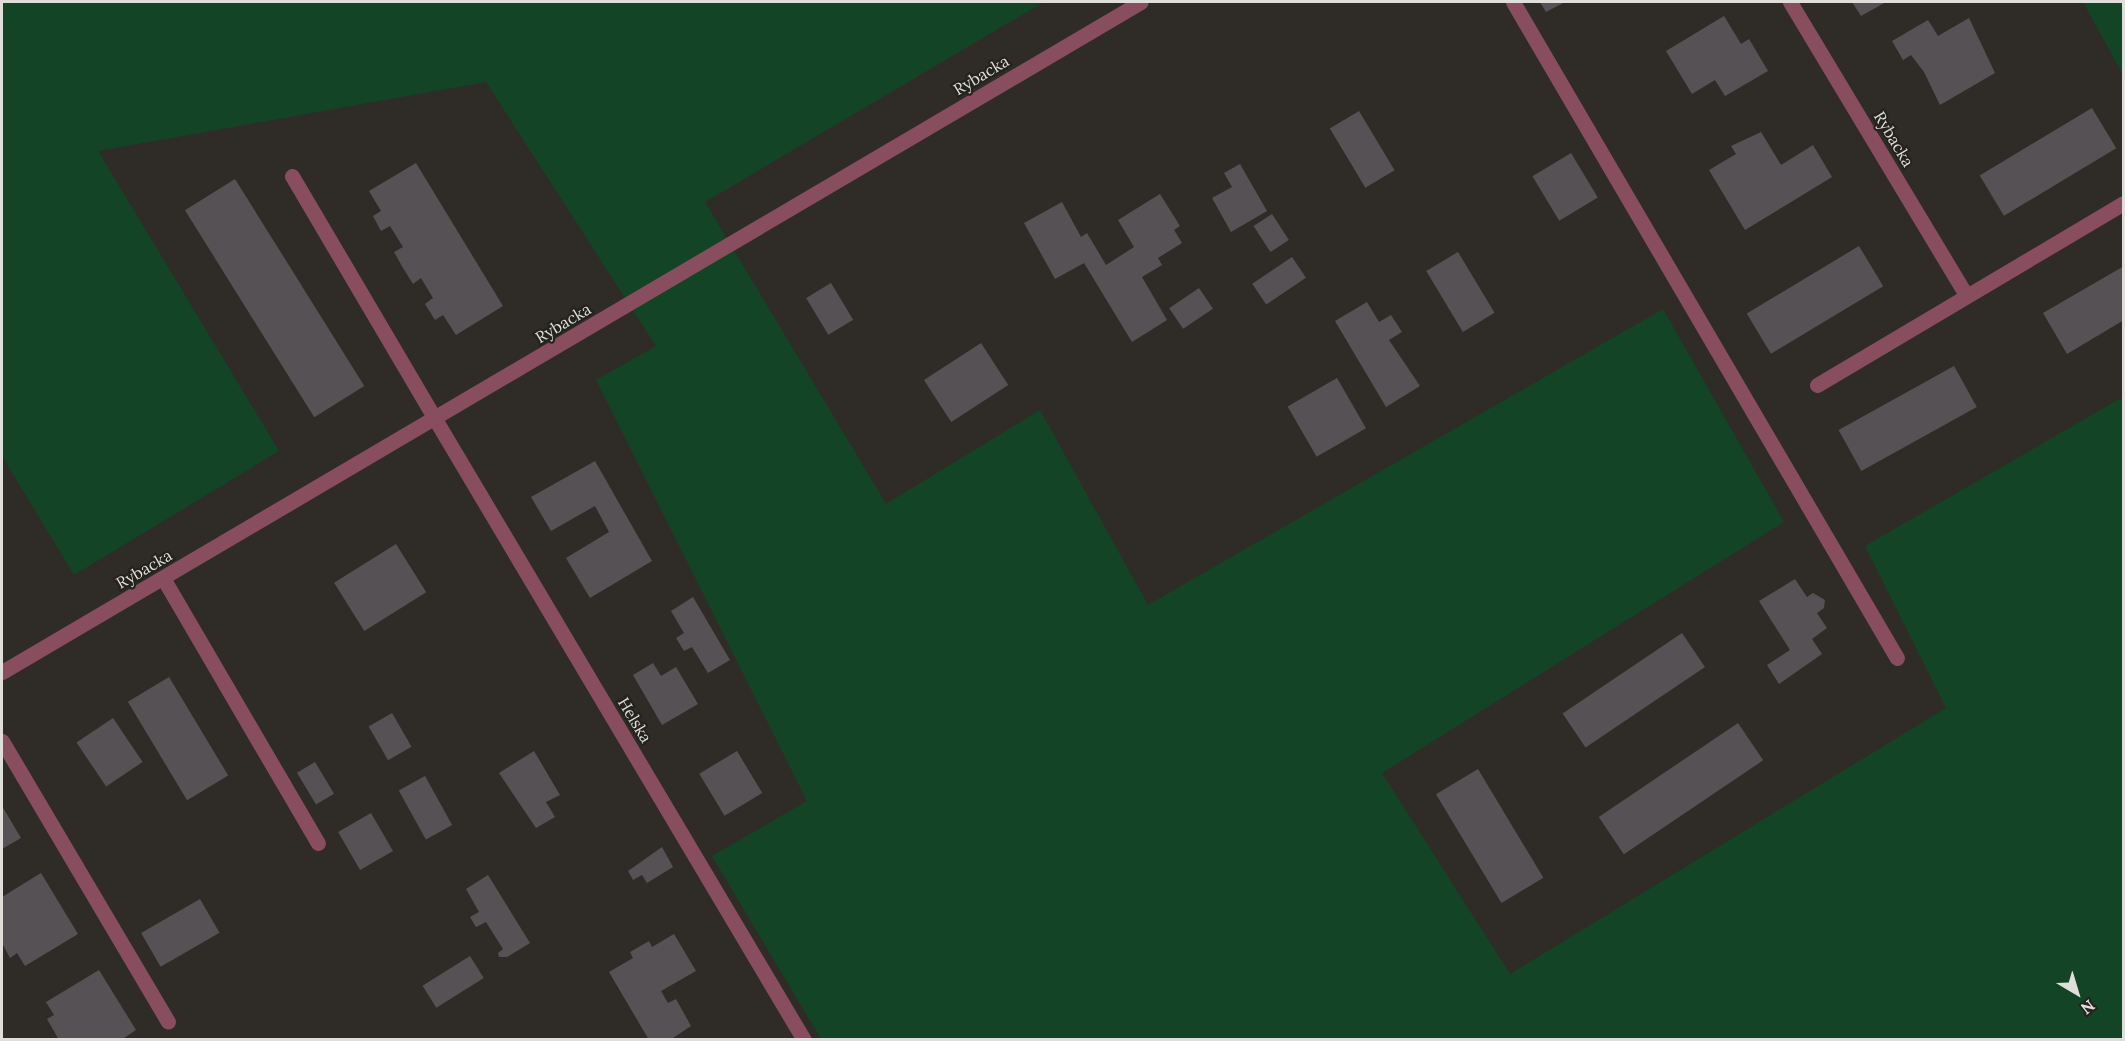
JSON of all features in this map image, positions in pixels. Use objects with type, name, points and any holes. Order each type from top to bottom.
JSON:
[{"type":"street","name":"Rybacka","points":[[2,672],[1141,2]]},
{"type":"street","points":[[1513,2],[1897,658]]},
{"type":"street","name":"Rybacka","points":[[1790,2],[1966,295]]},
{"type":"street","name":"Helska","points":[[292,176],[804,1040]]},
{"type":"street","points":[[1817,385],[2123,203]]},
{"type":"street","points":[[163,578],[318,843]]},
{"type":"street","points":[[2,741],[168,1022]]},
{"type":"green space","points":[[2,2],[1044,2],[705,202],[886,504],[1040,410],[1148,605],[1663,309],[1784,522],[1382,773],[1510,974],[1946,708],[1865,546],[2123,397],[2123,1039],[821,1039],[712,856],[807,801],[596,380],[656,346],[486,82],[98,151],[279,451],[74,575],[2,456]]},
{"type":"green space","points":[[2083,2],[2123,2],[2123,75]]},
{"type":"building","points":[[1540,2],[1565,2],[1546,12]]},
{"type":"building","points":[[1852,2],[1886,2],[1861,16]]},
{"type":"building","points":[[1724,16],[1741,44],[1749,39],[1768,71],[1725,96],[1715,80],[1692,94],[1666,51]]},
{"type":"building","points":[[1969,18],[1995,73],[1940,105],[1924,72],[1911,55],[1903,60],[1892,41],[1928,20],[1938,36]]},
{"type":"building","points":[[2092,108],[2116,148],[2004,216],[1980,175]]},
{"type":"building","points":[[1359,111],[1395,170],[1365,188],[1330,129]]},
{"type":"building","points":[[1761,132],[1781,165],[1813,145],[1832,177],[1745,230],[1709,170],[1736,154],[1731,146]]},
{"type":"building","points":[[1571,153],[1598,198],[1559,221],[1532,176]]},
{"type":"building","points":[[416,163],[503,306],[456,335],[443,315],[435,320],[425,304],[433,298],[421,278],[413,284],[394,252],[403,247],[390,226],[381,231],[373,216],[381,211],[369,191]]},
{"type":"building","points":[[1240,164],[1267,211],[1231,232],[1212,198],[1232,187],[1224,173]]},
{"type":"building","points":[[235,179],[364,386],[314,417],[185,210]]},
{"type":"building","points":[[1160,194],[1180,226],[1174,230],[1182,243],[1158,258],[1162,265],[1142,277],[1167,320],[1132,342],[1084,263],[1055,279],[1024,223],[1062,202],[1081,237],[1087,233],[1106,265],[1134,247],[1118,220]]},
{"type":"building","points":[[1272,214],[1289,240],[1270,252],[1254,226]]},
{"type":"building","points":[[1859,246],[1883,286],[1771,354],[1747,313]]},
{"type":"building","points":[[1458,252],[1495,313],[1463,332],[1426,271]]},
{"type":"building","points":[[1292,257],[1306,278],[1266,305],[1252,284]]},
{"type":"building","points":[[2124,266],[2124,320],[2067,354],[2043,313]]},
{"type":"building","points":[[831,283],[853,320],[828,335],[806,298]]},
{"type":"building","points":[[1199,288],[1213,309],[1183,329],[1169,308]]},
{"type":"building","points":[[1367,302],[1379,322],[1391,315],[1402,332],[1389,340],[1420,386],[1386,407],[1335,321]]},
{"type":"building","points":[[981,343],[1008,385],[951,422],[924,380]]},
{"type":"building","points":[[1954,366],[1977,407],[1861,471],[1839,430]]},
{"type":"building","points":[[1337,378],[1366,428],[1317,457],[1288,406]]},
{"type":"building","points":[[595,461],[652,561],[590,598],[566,558],[609,532],[595,506],[551,531],[531,497]]},
{"type":"building","points":[[396,544],[426,592],[364,631],[334,583]]},
{"type":"building","points":[[1795,579],[1807,597],[1813,593],[1825,600],[1824,608],[1817,613],[1827,628],[1812,639],[1822,654],[1779,684],[1767,665],[1790,650],[1759,601]]},
{"type":"building","points":[[693,597],[730,660],[708,673],[692,647],[684,651],[676,638],[684,633],[671,611]]},
{"type":"building","points":[[1682,633],[1705,667],[1586,748],[1563,714]]},
{"type":"building","points":[[653,663],[661,676],[676,667],[698,704],[662,725],[633,675]]},
{"type":"building","points":[[169,677],[228,776],[187,800],[128,702]]},
{"type":"building","points":[[392,713],[411,747],[388,760],[369,726]]},
{"type":"building","points":[[113,718],[143,762],[106,787],[77,743]]},
{"type":"building","points":[[1738,723],[1763,760],[1624,854],[1599,817]]},
{"type":"building","points":[[534,751],[560,795],[546,802],[555,817],[536,828],[499,773]]},
{"type":"building","points":[[737,751],[762,793],[725,816],[699,774]]},
{"type":"building","points":[[315,762],[334,794],[316,805],[297,773]]},
{"type":"building","points":[[1478,769],[1543,878],[1501,903],[1436,794]]},
{"type":"building","points":[[425,776],[452,825],[426,840],[399,791]]},
{"type":"building","points":[[2,806],[21,838],[2,849]]},
{"type":"building","points":[[371,813],[393,851],[360,870],[338,832]]},
{"type":"building","points":[[662,847],[673,867],[647,883],[642,875],[633,880],[628,871]]},
{"type":"building","points":[[41,873],[78,934],[25,966],[17,953],[10,958],[2,943],[2,897]]},
{"type":"building","points":[[488,875],[530,943],[507,957],[499,957],[498,953],[503,949],[486,922],[476,927],[470,917],[479,912],[466,889]]},
{"type":"building","points":[[200,899],[220,933],[161,967],[141,933]]},
{"type":"building","points":[[674,934],[696,971],[661,991],[668,1003],[676,999],[691,1026],[670,1040],[649,1040],[609,972],[633,958],[630,952],[649,941],[652,947]]},
{"type":"building","points":[[470,956],[484,978],[436,1008],[423,986]]},
{"type":"building","points":[[99,970],[136,1030],[121,1040],[59,1040],[47,1019],[54,1015],[46,1002]]}]
